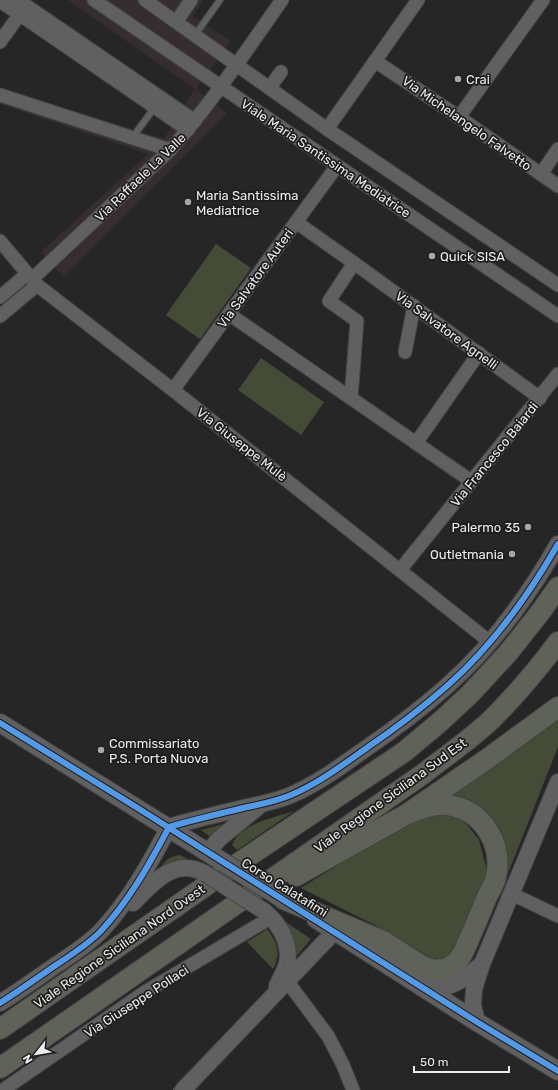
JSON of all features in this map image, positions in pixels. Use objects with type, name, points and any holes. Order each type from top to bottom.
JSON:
[{"type":"main road","name":"Viale Regione Siciliana Sud Est","points":[[230,863],[404,752],[441,721],[470,694],[508,653],[558,587]]},
{"type":"main road","name":"Viale Regione Siciliana Sud Est","points":[[203,927],[423,774],[454,750],[492,719],[558,642]]},
{"type":"main road","points":[[0,1068],[203,927],[407,814],[487,759],[558,707]]},
{"type":"main road","name":"Corso Calatafimi","points":[[0,723],[208,852],[230,863],[477,1022],[558,1071]]},
{"type":"main road","points":[[283,898],[383,941],[422,966],[434,970],[446,969],[457,962],[463,952],[496,878],[498,858],[493,839],[483,822],[467,810],[448,805],[428,806],[407,814]]},
{"type":"main road","name":"Viale Regione Siciliana Nord Ovest","points":[[0,1029],[230,863]]},
{"type":"street","points":[[18,0],[155,107],[192,125]]},
{"type":"street","name":"Viale Maria Santissima Mediatrice","points":[[94,0],[558,316]]},
{"type":"street","name":"Viale Maria Santissima Mediatrice","points":[[145,0],[270,87],[327,129],[558,285]]},
{"type":"street","points":[[176,22],[191,0]]},
{"type":"street","name":"Via Raffaele La Valle","points":[[32,280],[170,150],[192,125],[282,0]]},
{"type":"street","points":[[327,129],[418,0]]},
{"type":"street","points":[[459,117],[543,0]]},
{"type":"street","points":[[0,1],[20,14],[66,39],[192,125]]},
{"type":"street","points":[[0,42],[20,14]]},
{"type":"street","name":"Via Michelangelo Falvetto","points":[[375,61],[558,186]]},
{"type":"street","points":[[270,87],[281,72]]},
{"type":"street","points":[[0,95],[170,150]]},
{"type":"street","points":[[541,174],[558,149]]},
{"type":"street","name":"Via Salvatore Auteri","points":[[173,390],[337,166]]},
{"type":"street","name":"Via Salvatore Agnelli","points":[[296,222],[540,398]]},
{"type":"street","name":"Via Giuseppe Mulè","points":[[0,242],[32,280],[490,642]]},
{"type":"street","points":[[351,398],[357,321],[329,301],[354,263]]},
{"type":"street","points":[[0,297],[32,280]]},
{"type":"street","points":[[0,316],[32,280]]},
{"type":"street","points":[[405,352],[414,306]]},
{"type":"street","points":[[229,314],[472,481]]},
{"type":"street","points":[[416,442],[479,353]]},
{"type":"street","name":"Via Francesco Baiardi","points":[[400,570],[558,374]]},
{"type":"street","points":[[169,827],[291,795],[352,759],[406,721],[448,685],[490,642],[535,581],[558,544]]},
{"type":"street","points":[[477,1022],[473,1005],[474,989],[482,964],[558,782]]},
{"type":"street","points":[[208,852],[219,840],[261,804]]},
{"type":"street","name":"Viale Regione Siciliana Nord Ovest","points":[[0,1003],[73,954],[99,933],[134,889],[169,827]]},
{"type":"street","points":[[99,933],[152,884],[168,872],[187,869],[196,870],[206,874],[268,914],[280,928],[284,937],[287,964],[274,994]]},
{"type":"street","points":[[512,894],[558,916]]},
{"type":"street","name":"Via Giuseppe Pollaci","points":[[3,1090],[145,992],[268,914]]},
{"type":"street","points":[[183,1090],[334,931]]},
{"type":"street","points":[[420,985],[442,987],[457,982],[472,973],[482,964]]},
{"type":"street","points":[[287,981],[328,1036],[343,1065],[353,1090]]},
{"type":"lane","points":[[195,35],[220,0]]},
{"type":"lane","points":[[132,138],[155,107]]},
{"type":"shaded area","points":[[68,0],[203,0],[193,16],[230,41],[196,89],[227,113],[64,277],[41,252],[148,154],[0,104],[0,88],[164,139],[195,89]]},
{"type":"green space","points":[[216,244],[251,268],[200,339],[166,315]]},
{"type":"green space","points":[[261,358],[324,402],[301,435],[238,390]]},
{"type":"green space","points":[[558,716],[558,747],[505,881],[507,858],[501,836],[447,796]]},
{"type":"green space","points":[[294,811],[237,850],[232,845],[236,838],[250,826],[258,822]]},
{"type":"green space","points":[[429,811],[449,813],[465,822],[479,840],[487,871],[459,947],[447,959],[434,960],[377,926],[301,888],[403,824]]},
{"type":"green space","points":[[224,824],[209,836],[201,830]]},
{"type":"green space","points":[[180,855],[197,864],[157,873],[169,859]]},
{"type":"green space","points":[[284,921],[311,939],[295,958],[293,938]]},
{"type":"green space","points":[[267,929],[274,939],[278,953],[273,969],[247,942]]},
{"type":"tram line","points":[[0,1010],[84,951],[103,935],[160,878],[174,871],[182,870],[201,872],[264,912],[272,920],[278,928],[285,946],[284,965],[274,984],[173,1090]]},
{"type":"cycle path","points":[[169,827],[291,795],[331,773],[389,733],[438,694],[479,655],[522,601],[558,544]]},
{"type":"cycle path","points":[[0,723],[477,1022],[558,1071]]},
{"type":"cycle path","points":[[0,1003],[79,950],[100,932],[129,895],[146,869],[169,827]]},
{"type":"place","name":"Crai","points":[[458,79]]},
{"type":"place","name":"Maria Santissima Mediatrice","points":[[188,202]]},
{"type":"place","name":"Quick SISA","points":[[432,256]]},
{"type":"place","name":"Palermo 35","points":[[528,527]]},
{"type":"place","name":"Outletmania","points":[[512,554]]},
{"type":"place","name":"Commissariato P.S. Porta Nuova","points":[[101,750]]}]
